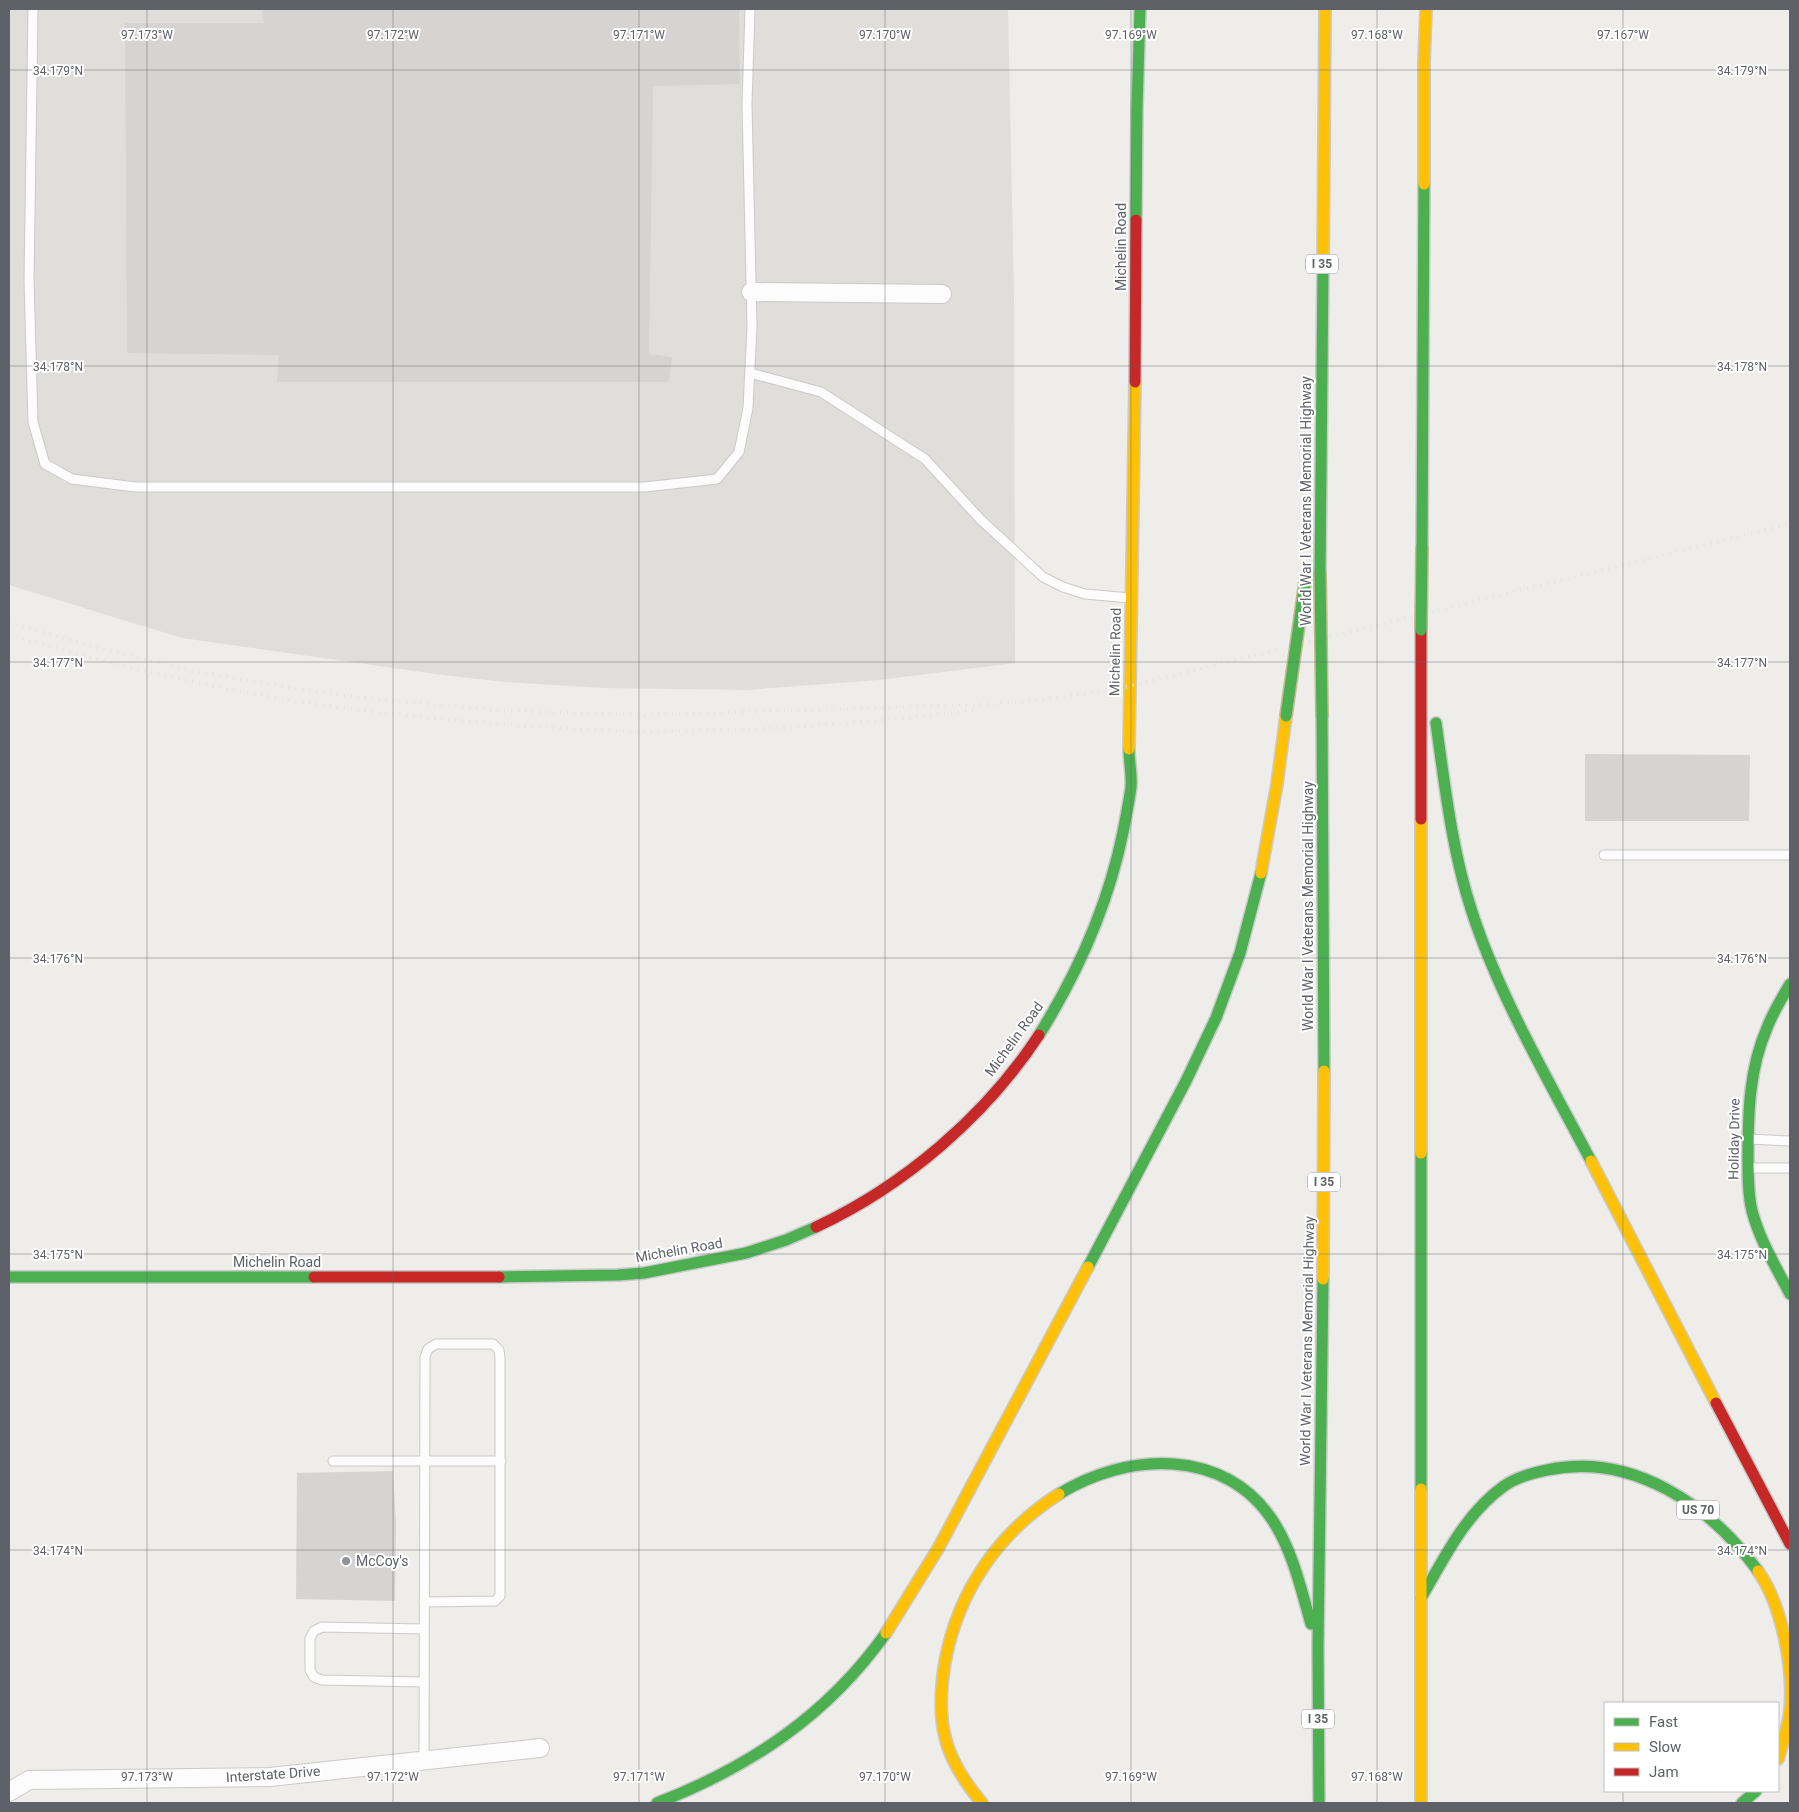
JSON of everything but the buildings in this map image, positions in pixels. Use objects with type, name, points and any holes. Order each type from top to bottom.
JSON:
[{"type":"main road","name":"Michelin Road","points":[[9,1277],[536,1277],[634,1274],[712,1260],[751,1251],[784,1240],[815,1227],[861,1202],[908,1171],[953,1133],[1014,1069],[1071,981],[1099,920],[1114,874],[1123,837],[1132,769],[1129,752],[1137,109],[1140,9]]},
{"type":"main road","name":"World War I Veterans Memorial Highway","points":[[1318,1803],[1318,1647],[1324,1182],[1320,519],[1324,9]]},
{"type":"main road","points":[[1323,38],[1329,9]]},
{"type":"main road","points":[[1421,1799],[1420,1599],[1429,689],[1421,630],[1424,64],[1426,9]]},
{"type":"main road","points":[[1414,18],[1424,64]]},
{"type":"main road","points":[[657,1803],[682,1795],[708,1782],[750,1760],[786,1736],[822,1706],[850,1678],[881,1641],[935,1554],[1202,1051],[1229,988],[1248,928],[1261,873],[1278,785],[1306,575],[1320,519]]},
{"type":"main road","points":[[1435,714],[1448,816],[1457,858],[1467,897],[1498,978],[1790,1544]]},
{"type":"main road","name":"Holiday Drive","points":[[1790,984],[1774,1011],[1759,1048],[1752,1078],[1747,1139],[1748,1182],[1752,1211],[1761,1237],[1790,1294]]},
{"type":"main road","points":[[982,1803],[965,1780],[953,1758],[946,1738],[941,1691],[950,1634],[963,1600],[979,1569],[1001,1542],[1023,1520],[1055,1495],[1087,1479],[1117,1468],[1141,1463],[1162,1462],[1197,1466],[1232,1481],[1247,1492],[1264,1509],[1280,1532],[1318,1647]]},
{"type":"main road","name":"US 70","points":[[1420,1599],[1466,1522],[1476,1510],[1504,1486],[1522,1476],[1560,1466],[1581,1464],[1626,1471],[1654,1483],[1685,1501],[1720,1526],[1742,1550],[1762,1577],[1776,1613],[1790,1674],[1790,1704],[1785,1735],[1779,1755]]},
{"type":"main road","points":[[1742,1803],[1755,1792]]},
{"type":"street","points":[[751,292],[942,294]]},
{"type":"street","name":"Interstate Drive","points":[[9,1792],[29,1780],[270,1777],[540,1748]]},
{"type":"lane","points":[[33,9],[29,281],[33,422],[45,464],[72,479],[135,487],[645,487],[717,479],[739,452],[748,408],[751,292],[747,104],[750,9]]},
{"type":"lane","points":[[750,373],[821,392],[925,459],[980,519],[1043,577],[1063,587],[1085,594],[1131,598]]},
{"type":"lane","points":[[1604,855],[1790,856]]},
{"type":"lane","points":[[1747,1139],[1790,1141]]},
{"type":"lane","points":[[1748,1168],[1790,1168]]},
{"type":"lane","points":[[424,1602],[485,1602],[495,1601],[500,1596],[500,1358],[499,1350],[493,1344],[436,1344],[428,1348],[425,1357],[424,1461],[424,1602],[424,1760]]},
{"type":"lane","points":[[333,1461],[500,1461]]},
{"type":"lane","points":[[424,1629],[322,1627],[314,1631],[310,1638],[310,1670],[314,1677],[322,1680],[424,1682]]},
{"type":"shaded area","points":[[9,9],[1008,9],[1014,293],[1015,663],[878,680],[747,690],[602,688],[504,682],[182,638],[9,585]]},
{"type":"railway","points":[[9,623],[194,671],[291,688],[374,699],[508,711],[644,715],[998,704],[1064,697],[1130,686],[1790,524]]},
{"type":"railway","points":[[9,635],[162,675],[279,698],[378,712],[534,727],[629,731],[716,730],[846,723],[977,710]]},
{"type":"traffic: fast","points":[[1136,220],[1140,9]]},
{"type":"traffic: fast","points":[[1422,547],[1424,184]]},
{"type":"traffic: fast","points":[[1320,572],[1323,268]]},
{"type":"traffic: fast","points":[[1421,630],[1422,547]]},
{"type":"traffic: fast","points":[[1320,572],[1322,717]]},
{"type":"traffic: fast","points":[[1286,716],[1306,575]]},
{"type":"traffic: fast","points":[[1322,717],[1324,1071]]},
{"type":"traffic: fast","points":[[1436,723],[1446,795],[1459,866],[1483,944],[1496,976],[1542,1070],[1591,1161]]},
{"type":"traffic: fast","points":[[1039,1035],[1079,962],[1109,886],[1117,859],[1131,787],[1129,749]]},
{"type":"traffic: fast","points":[[1088,1267],[1186,1081],[1216,1018],[1240,953],[1261,873]]},
{"type":"traffic: fast","points":[[1790,984],[1769,1022],[1756,1059],[1748,1125],[1748,1178],[1752,1211],[1759,1233],[1790,1294]]},
{"type":"traffic: fast","points":[[1421,1153],[1421,1489]]},
{"type":"traffic: fast","points":[[499,1277],[644,1273],[746,1253],[786,1240],[816,1227]]},
{"type":"traffic: fast","points":[[9,1277],[314,1277]]},
{"type":"traffic: fast","points":[[1319,1803],[1318,1647],[1323,1279]]},
{"type":"traffic: fast","points":[[1059,1494],[1086,1480],[1114,1470],[1144,1465],[1174,1464],[1202,1469],[1229,1480],[1253,1497],[1273,1521],[1280,1533],[1296,1571],[1311,1624]]},
{"type":"traffic: fast","points":[[1421,1598],[1457,1537],[1490,1497],[1514,1480],[1536,1472],[1579,1466],[1609,1469],[1638,1477],[1666,1489],[1693,1505],[1717,1525],[1739,1547],[1758,1571]]},
{"type":"traffic: fast","points":[[657,1803],[724,1773],[785,1735],[839,1689],[886,1633]]},
{"type":"traffic: fast","points":[[1742,1803],[1755,1792]]},
{"type":"traffic: slow","points":[[1323,268],[1325,9]]},
{"type":"traffic: slow","points":[[1424,184],[1426,9]]},
{"type":"traffic: slow","points":[[1129,749],[1135,382]]},
{"type":"traffic: slow","points":[[1261,873],[1277,784],[1286,716]]},
{"type":"traffic: slow","points":[[1421,819],[1421,1153]]},
{"type":"traffic: slow","points":[[1323,1279],[1324,1071]]},
{"type":"traffic: slow","points":[[1591,1161],[1716,1403]]},
{"type":"traffic: slow","points":[[886,1633],[939,1547],[1088,1267]]},
{"type":"traffic: slow","points":[[1421,1489],[1421,1803]]},
{"type":"traffic: slow","points":[[982,1803],[955,1764],[943,1728],[941,1709],[942,1680],[951,1636],[960,1611],[984,1566],[1018,1526],[1037,1509],[1059,1494]]},
{"type":"traffic: slow","points":[[1758,1571],[1774,1601],[1788,1657],[1791,1694],[1790,1710],[1779,1756]]},
{"type":"traffic: jam","points":[[1135,382],[1136,220]]},
{"type":"traffic: jam","points":[[1421,630],[1421,819]]},
{"type":"traffic: jam","points":[[816,1227],[881,1191],[941,1146],[994,1093],[1018,1065],[1039,1035]]},
{"type":"traffic: jam","points":[[314,1277],[499,1277]]},
{"type":"traffic: jam","points":[[1716,1403],[1790,1544]]},
{"type":"place","name":"McCoy's","points":[[346,1561]]}]
